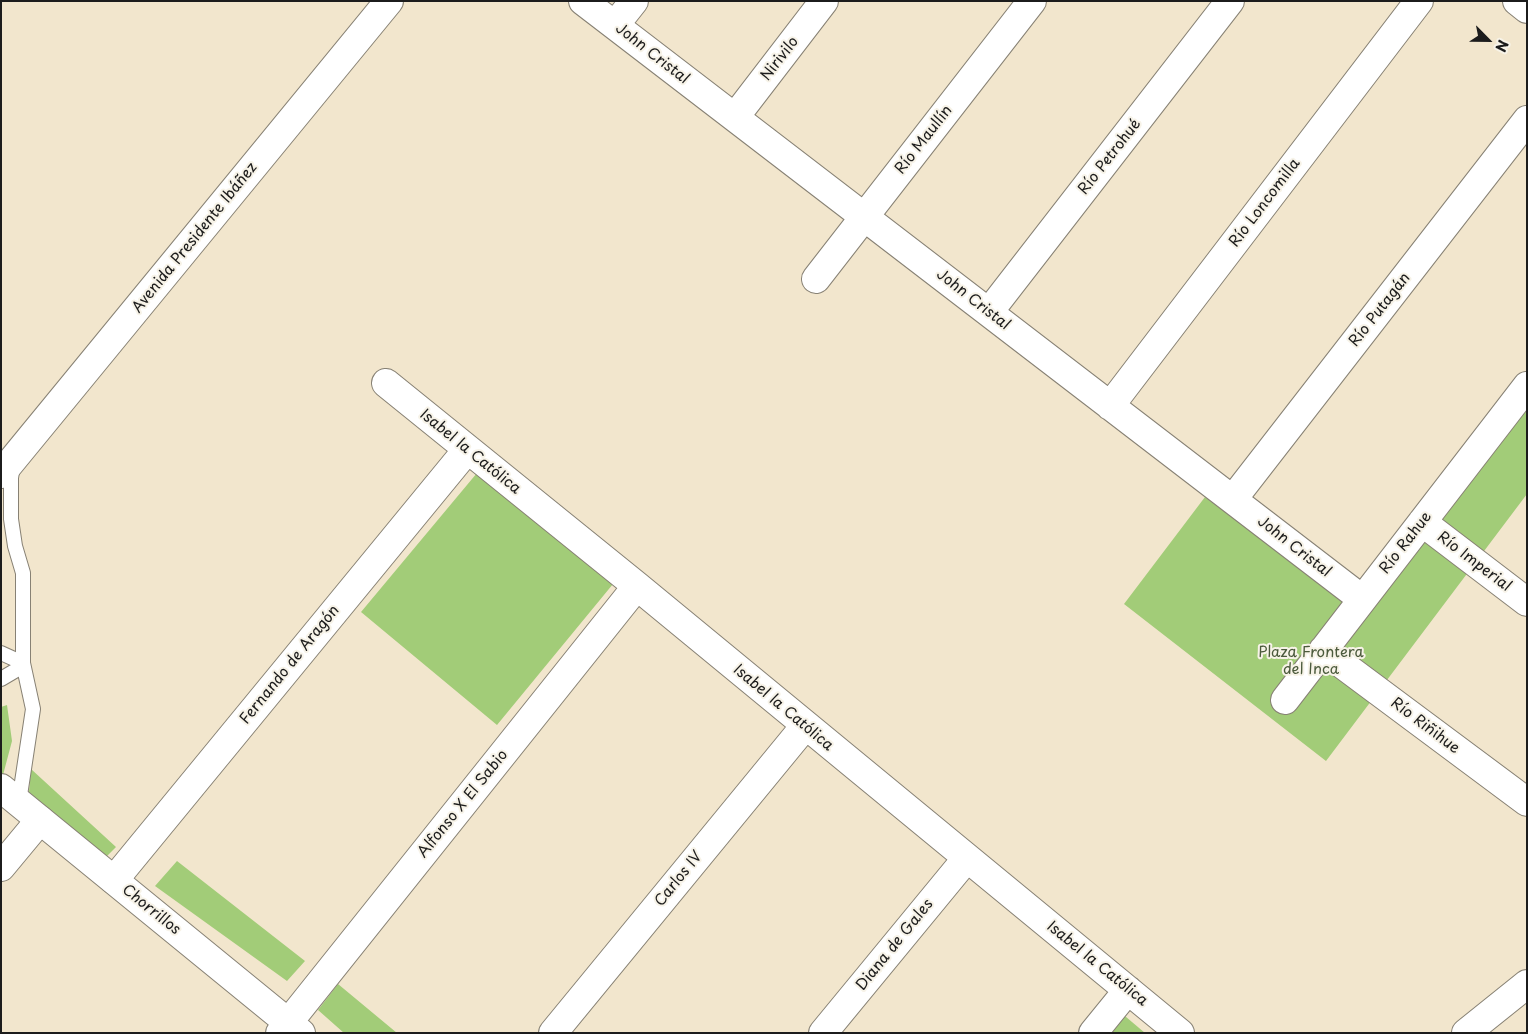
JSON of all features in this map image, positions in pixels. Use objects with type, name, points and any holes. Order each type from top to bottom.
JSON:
[{"type":"street","name":"Avenida Presidente Ibáñez","points":[[8,466],[389,1]]},
{"type":"street","name":"John Cristal","points":[[583,1],[1362,599]]},
{"type":"street","points":[[615,26],[634,1]]},
{"type":"street","name":"Nirivilo","points":[[735,117],[824,1]]},
{"type":"street","name":"Río Maullín","points":[[816,279],[1032,1]]},
{"type":"street","name":"Río Petrohué","points":[[989,312],[1230,1]]},
{"type":"street","name":"Río Loncomilla","points":[[1110,406],[1419,1]]},
{"type":"street","points":[[1517,1],[1527,9]]},
{"type":"street","name":"Río Putagán","points":[[1233,499],[1527,120]]},
{"type":"street","name":"Isabel la Católica","points":[[386,383],[637,586],[1180,1033]]},
{"type":"street","name":"Río Rahue","points":[[1285,700],[1422,522],[1524,397]]},
{"type":"street","name":"Fernando de Aragón","points":[[114,880],[467,450]]},
{"type":"street","name":"Río Imperial","points":[[1422,522],[1527,602]]},
{"type":"street","name":"Alfonso X El Sabio","points":[[290,1029],[637,586]]},
{"type":"street","name":"Río Riñihue","points":[[1324,650],[1527,802]]},
{"type":"street","name":"Carlos IV","points":[[553,1033],[805,726]]},
{"type":"street","name":"Chorrillos","points":[[10,795],[290,1029]]},
{"type":"street","points":[[1,867],[40,820]]},
{"type":"street","name":"Diana de Gales","points":[[823,1033],[967,858]]},
{"type":"street","points":[[1466,1033],[1527,984]]},
{"type":"street","points":[[1093,1033],[1128,990]]},
{"type":"lane","points":[[8,466],[11,478],[10,519],[15,546],[24,573],[23,665],[33,708],[10,795]]},
{"type":"lane","points":[[1,653],[23,665]]},
{"type":"lane","points":[[1,679],[23,665]]},
{"type":"green space","name":"Plaza Frontera del Inca","points":[[1527,401],[1527,494],[1326,761],[1124,604],[1205,497],[1361,614]]},
{"type":"green space","points":[[477,473],[613,584],[497,725],[361,612]]},
{"type":"green space","points":[[7,705],[12,741],[3,775],[1,774],[1,707]]},
{"type":"green space","points":[[31,769],[116,847],[102,861],[28,803]]},
{"type":"green space","points":[[177,861],[305,961],[287,981],[155,886]]},
{"type":"green space","points":[[338,984],[397,1033],[344,1033],[318,1010]]},
{"type":"green space","points":[[1119,1011],[1145,1033],[1102,1033]]}]
